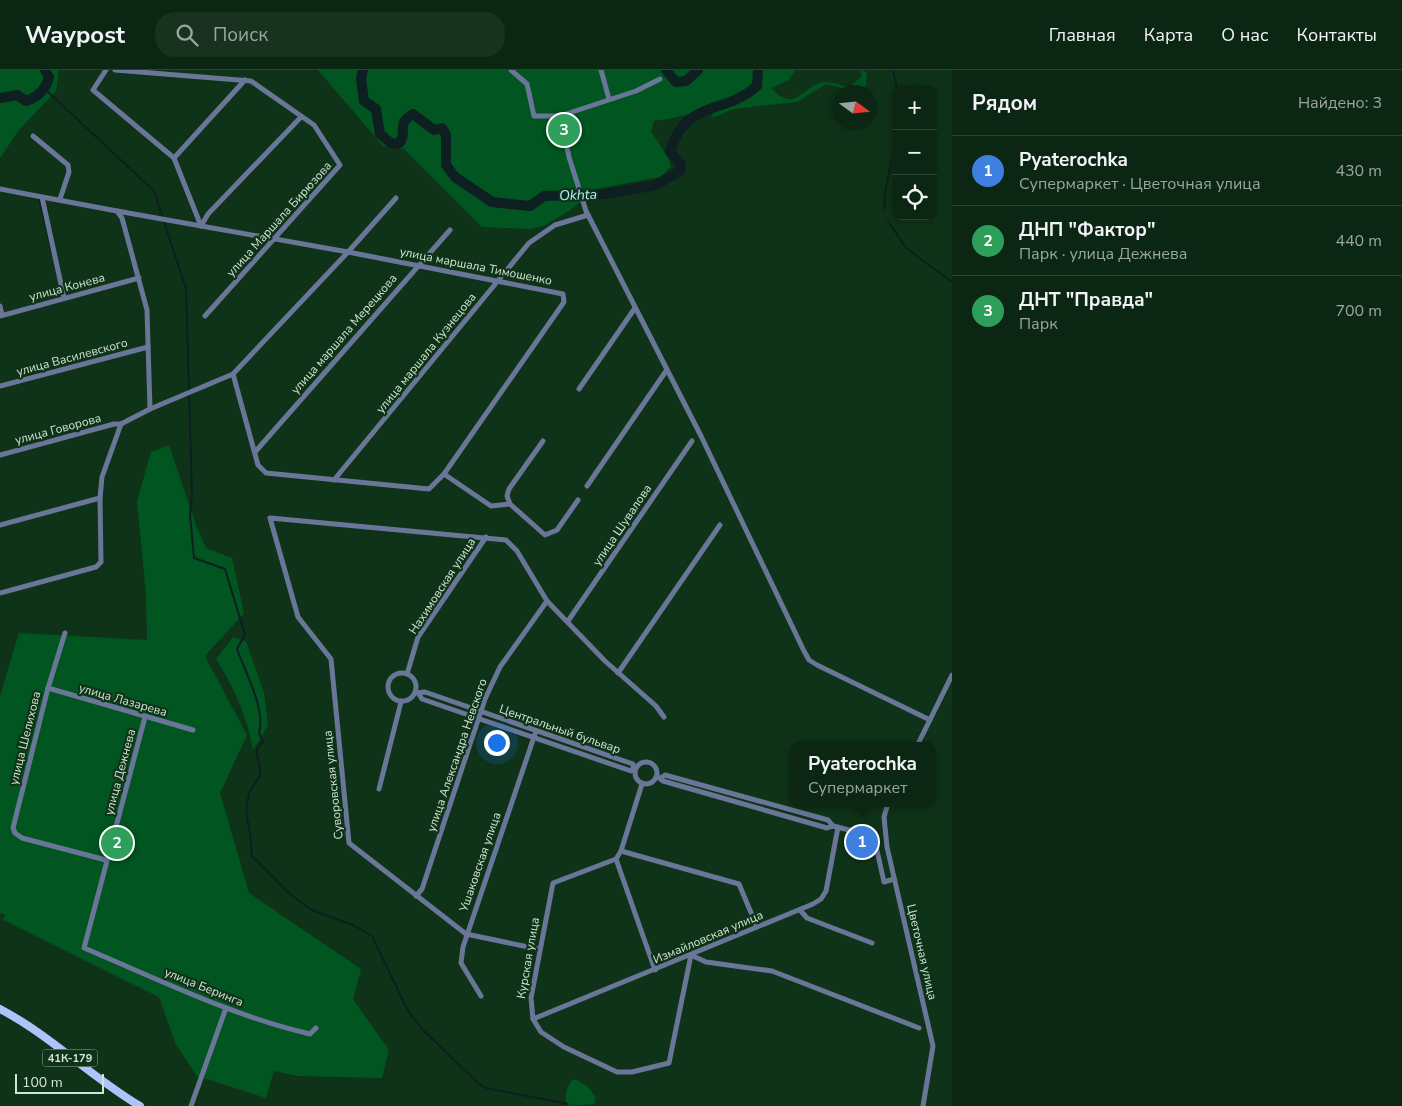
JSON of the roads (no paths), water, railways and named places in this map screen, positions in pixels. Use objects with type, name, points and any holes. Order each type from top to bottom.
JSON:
[{"type":"main road","name":"41К-179","points":[[0,1009],[34,1030],[114,1091],[140,1106]]},
{"type":"street","points":[[106,70],[93,90],[174,158],[201,226]]},
{"type":"street","points":[[116,70],[245,80]]},
{"type":"street","points":[[511,70],[527,84],[534,116],[560,116],[636,91],[660,79]]},
{"type":"street","points":[[601,70],[609,99]]},
{"type":"street","points":[[174,158],[245,80]]},
{"type":"street","name":"улица Маршала Бирюзова","points":[[205,316],[340,165],[314,125],[251,81],[245,80]]},
{"type":"street","points":[[201,226],[208,214],[301,116]]},
{"type":"street","points":[[560,116],[574,174],[587,213],[666,372],[701,436],[809,660],[853,684],[930,720]]},
{"type":"street","points":[[33,136],[68,165],[69,172],[60,199]]},
{"type":"street","name":"улица маршала Тимошенко","points":[[0,189],[557,292],[562,294],[564,302],[444,474],[433,486],[424,490],[266,473],[258,466],[233,374]]},
{"type":"street","points":[[42,197],[64,298]]},
{"type":"street","points":[[233,374],[396,198]]},
{"type":"street","points":[[117,211],[122,218],[147,310],[150,409]]},
{"type":"street","name":"улица маршала Кузнецова","points":[[334,480],[529,243],[555,225],[587,213]]},
{"type":"street","name":"улица маршала Мерецкова","points":[[254,452],[450,230]]},
{"type":"street","name":"улица Конева","points":[[1,316],[139,278]]},
{"type":"street","points":[[0,306],[1,316]]},
{"type":"street","points":[[578,389],[635,308]]},
{"type":"street","name":"улица Василевского","points":[[0,386],[148,347]]},
{"type":"street","points":[[587,486],[666,372]]},
{"type":"street","name":"улица Говорова","points":[[0,455],[114,424],[121,424],[150,409],[233,374]]},
{"type":"street","points":[[0,593],[96,567],[101,562],[100,498],[102,477],[121,424]]},
{"type":"street","points":[[497,506],[543,441]]},
{"type":"street","name":"улица Шувалова","points":[[568,621],[692,441]]},
{"type":"street","points":[[444,474],[490,506],[510,504]]},
{"type":"street","points":[[509,490],[507,496],[510,504],[541,533],[551,534],[578,500]]},
{"type":"street","points":[[0,525],[100,498]]},
{"type":"street","name":"Суворовская улица","points":[[486,538],[270,518],[298,616],[331,659],[349,843],[466,934],[538,950]]},
{"type":"street","points":[[618,672],[720,525]]},
{"type":"street","points":[[486,538],[506,540],[517,551],[547,602],[618,672],[656,706],[664,717]]},
{"type":"street","name":"Нахимовская улица","points":[[407,674],[418,637],[486,538]]},
{"type":"street","name":"улица Александра Невского","points":[[416,896],[422,888],[485,699],[500,667],[547,602]]},
{"type":"street","name":"улица Шелихова","points":[[65,633],[48,688],[13,828],[15,833],[22,838],[106,860]]},
{"type":"street","points":[[400,673],[407,674],[415,682],[417,693],[412,698],[401,702],[390,696],[388,683],[400,673]]},
{"type":"street","points":[[919,742],[952,675]]},
{"type":"street","name":"улица Лазарева","points":[[48,688],[193,730]]},
{"type":"street","name":"Центральный бульвар","points":[[417,693],[422,698],[633,764],[634,769]]},
{"type":"street","points":[[379,789],[401,702]]},
{"type":"street","name":"улица Дежнева","points":[[84,948],[145,717]]},
{"type":"street","name":"Ушаковская улица","points":[[481,996],[461,963],[466,934],[535,734]]},
{"type":"street","points":[[642,784],[636,778],[634,769],[642,762],[650,762],[656,766],[659,777]]},
{"type":"street","points":[[642,784],[651,783],[665,775],[828,820],[835,827],[861,834]]},
{"type":"street","points":[[642,784],[621,851],[616,859],[655,970]]},
{"type":"street","name":"Цветочная улица","points":[[887,807],[884,817],[884,831],[933,1046],[923,1106]]},
{"type":"street","name":"Измайловская улица","points":[[533,1019],[800,910],[821,899],[826,891],[835,827]]},
{"type":"street","points":[[870,836],[874,837],[884,882],[894,879]]},
{"type":"street","points":[[621,851],[739,884],[758,927]]},
{"type":"street","name":"Курская улица","points":[[533,1019],[531,998],[538,950],[553,883],[616,859]]},
{"type":"street","points":[[901,910],[908,909]]},
{"type":"street","points":[[800,910],[807,918],[872,943]]},
{"type":"street","name":"улица Беринга","points":[[84,948],[226,1008],[277,1026],[310,1034],[316,1028]]},
{"type":"street","points":[[533,1019],[541,1032],[564,1047],[617,1072],[624,1073],[662,1067],[669,1064],[671,1057],[692,955],[706,962],[772,971],[919,1028]]},
{"type":"street","points":[[191,1106],[226,1008]]},
{"type":"waterway","name":"Okhta","points":[[0,98],[17,95],[26,101],[34,97],[44,89],[48,81],[49,77],[45,70]]},
{"type":"waterway","name":"Okhta","points":[[363,70],[361,78],[364,101],[376,109],[380,134],[392,144],[400,143],[403,135],[404,121],[413,114],[434,130],[442,128],[446,135],[446,165],[455,177],[492,202],[530,206],[544,196],[606,194],[656,185],[680,171],[681,164],[670,152],[677,135],[685,123],[696,115],[745,95],[757,86],[758,70]]},
{"type":"waterway","name":"Okhta","points":[[666,70],[676,82],[686,81],[698,70]]},
{"type":"waterway","name":"Okhta","points":[[757,86],[761,70]]},
{"type":"waterway","points":[[893,70],[896,85]]},
{"type":"waterway","points":[[44,88],[154,191],[186,289],[192,494],[190,515],[194,558],[225,569],[245,635],[237,649],[260,713],[259,733],[263,742],[257,751],[260,774],[250,791],[246,808],[252,856],[291,895],[312,910],[355,926],[372,936],[408,1011],[422,1029],[479,1084],[486,1088],[568,1104]]},
{"type":"waterway","points":[[885,209],[884,199],[892,157]]},
{"type":"waterway","points":[[39,199],[52,252]]},
{"type":"waterway","points":[[888,221],[906,248],[952,282]]},
{"type":"place","name":"ДНТ \"Правда\"","points":[[564,130]]},
{"type":"place","name":"Pyaterochka","points":[[862,842]]},
{"type":"place","name":"ДНП \"Фактор\"","points":[[117,843]]}]
